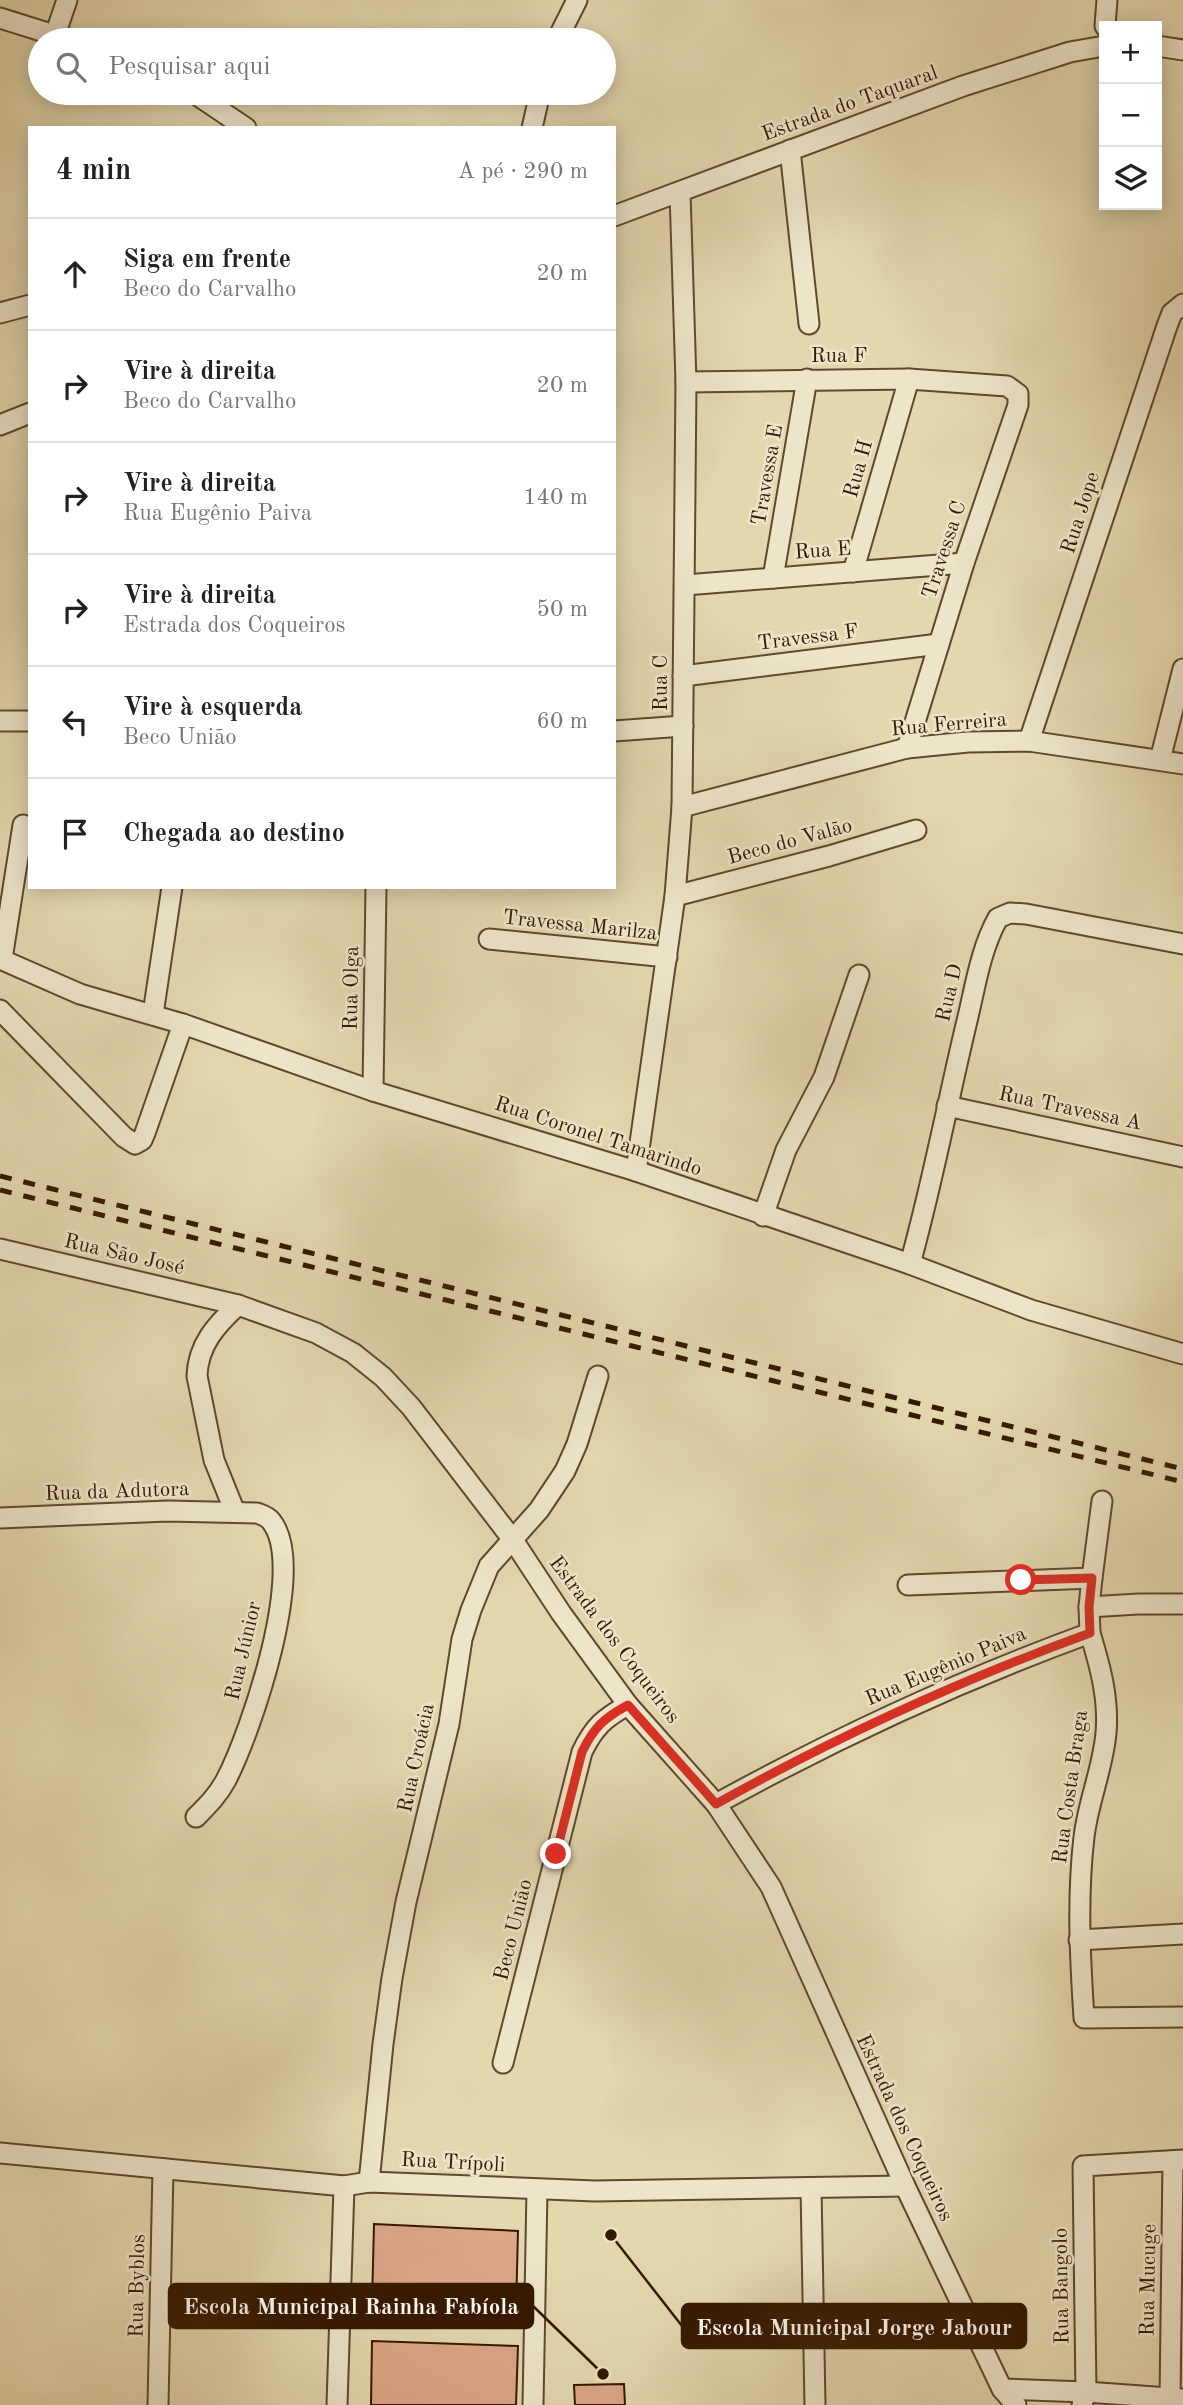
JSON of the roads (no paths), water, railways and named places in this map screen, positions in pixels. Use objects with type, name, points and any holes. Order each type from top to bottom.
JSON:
[{"type":"street","points":[[63,28],[67,0]]},
{"type":"street","points":[[562,28],[573,1]]},
{"type":"street","points":[[1103,1],[1105,21]]},
{"type":"street","points":[[0,18],[31,28]]},
{"type":"street","name":"Estrada do Taquaral","points":[[616,215],[963,86],[1070,52],[1099,47]]},
{"type":"street","points":[[1162,47],[1183,50]]},
{"type":"street","points":[[212,105],[243,126]]},
{"type":"street","points":[[532,126],[537,105]]},
{"type":"street","points":[[790,150],[809,324]]},
{"type":"street","name":"Rua C","points":[[636,1171],[675,896],[682,807],[686,382],[680,192]]},
{"type":"street","name":"Rua Jope","points":[[1029,741],[1167,326],[1172,313],[1183,304]]},
{"type":"street","points":[[0,313],[28,306]]},
{"type":"street","name":"Travessa E","points":[[773,578],[807,379]]},
{"type":"street","name":"Rua F","points":[[686,382],[909,379],[992,385]]},
{"type":"street","name":"Rua H","points":[[853,572],[909,379]]},
{"type":"street","name":"Travessa C","points":[[907,748],[1017,405],[1018,394],[1013,388],[992,385]]},
{"type":"street","points":[[0,425],[28,414]]},
{"type":"street","name":"Rua E","points":[[685,585],[964,564]]},
{"type":"street","name":"Travessa F","points":[[683,676],[939,645]]},
{"type":"street","points":[[1160,760],[1183,669]]},
{"type":"street","points":[[0,721],[28,721]]},
{"type":"street","points":[[616,731],[683,726]]},
{"type":"street","name":"Rua Ferreira","points":[[682,807],[907,748],[968,742],[1029,741],[1183,764]]},
{"type":"street","points":[[1,959],[23,825]]},
{"type":"street","name":"Beco do Valão","points":[[675,896],[916,830]]},
{"type":"street","points":[[153,1014],[172,889]]},
{"type":"street","name":"Rua Olga","points":[[373,1091],[376,889]]},
{"type":"street","name":"Rua D","points":[[910,1264],[984,950],[998,918],[1010,914],[1026,914],[1183,944]]},
{"type":"street","name":"Travessa Marilza","points":[[489,939],[667,957]]},
{"type":"street","name":"Rua Coronel Tamarindo","points":[[1,959],[80,994],[153,1014],[373,1091],[636,1171],[910,1264],[1031,1310],[1183,1354]]},
{"type":"street","points":[[763,1216],[786,1150],[824,1077],[859,975]]},
{"type":"street","points":[[0,1010],[130,1142],[135,1144],[142,1140],[150,1121],[183,1024]]},
{"type":"street","name":"Rua Travessa A","points":[[947,1105],[1183,1157]]},
{"type":"street","name":"Rua São José","points":[[0,1249],[238,1305]]},
{"type":"street","points":[[235,1512],[214,1460],[197,1376],[200,1355],[208,1338],[238,1305]]},
{"type":"street","name":"Estrada dos Coqueiros","points":[[238,1305],[316,1333],[353,1353],[383,1377],[411,1407],[513,1540],[561,1613],[628,1705],[716,1804],[771,1887],[1002,2397],[1016,2405]]},
{"type":"street","name":"Rua Croácia","points":[[369,2182],[383,2044],[395,1965],[406,1902],[449,1724],[462,1639],[489,1566],[539,1510],[565,1471],[577,1444],[598,1376]]},
{"type":"street","points":[[1090,1633],[1089,1607],[1102,1501]]},
{"type":"street","name":"Rua da Adutora","points":[[0,1518],[168,1511],[235,1512]]},
{"type":"street","name":"Rua Júnior","points":[[196,1817],[214,1800],[238,1753],[262,1689],[279,1607],[282,1576],[278,1533],[268,1518],[257,1513],[235,1512]]},
{"type":"street","points":[[908,1585],[1092,1578]]},
{"type":"street","points":[[1089,1607],[1183,1605]]},
{"type":"street","name":"Rua Eugênio Paiva","points":[[716,1804],[852,1732],[1090,1633]]},
{"type":"street","name":"Rua Costa Braga","points":[[1090,1633],[1104,1688],[1106,1734],[1084,1834],[1079,1940],[1084,2018],[1183,2017]]},
{"type":"street","name":"Beco União","points":[[503,2063],[582,1752],[605,1718],[628,1705]]},
{"type":"street","points":[[1079,1940],[1183,1934]]},
{"type":"street","name":"Rua Trípoli","points":[[0,2153],[344,2186],[369,2182],[537,2190],[905,2186]]},
{"type":"street","name":"Rua Bangolo","points":[[1084,2398],[1083,2166],[1178,2161]]},
{"type":"street","name":"Rua Mucuge","points":[[1176,2399],[1178,2161]]},
{"type":"street","name":"Rua Byblos","points":[[158,2405],[163,2169]]},
{"type":"street","points":[[337,2405],[344,2186]]},
{"type":"street","points":[[811,2188],[815,2405]]},
{"type":"street","points":[[533,2405],[537,2190]]},
{"type":"street","points":[[1002,2397],[1176,2399]]},
{"type":"railway","points":[[0,1176],[1183,1469]]},
{"type":"railway","points":[[0,1190],[1183,1482]]},
{"type":"place","name":"Escola Municipal Jorge Jabour","points":[[611,2235]]},
{"type":"place","name":"Escola Municipal Rainha Fabíola","points":[[603,2374]]}]
